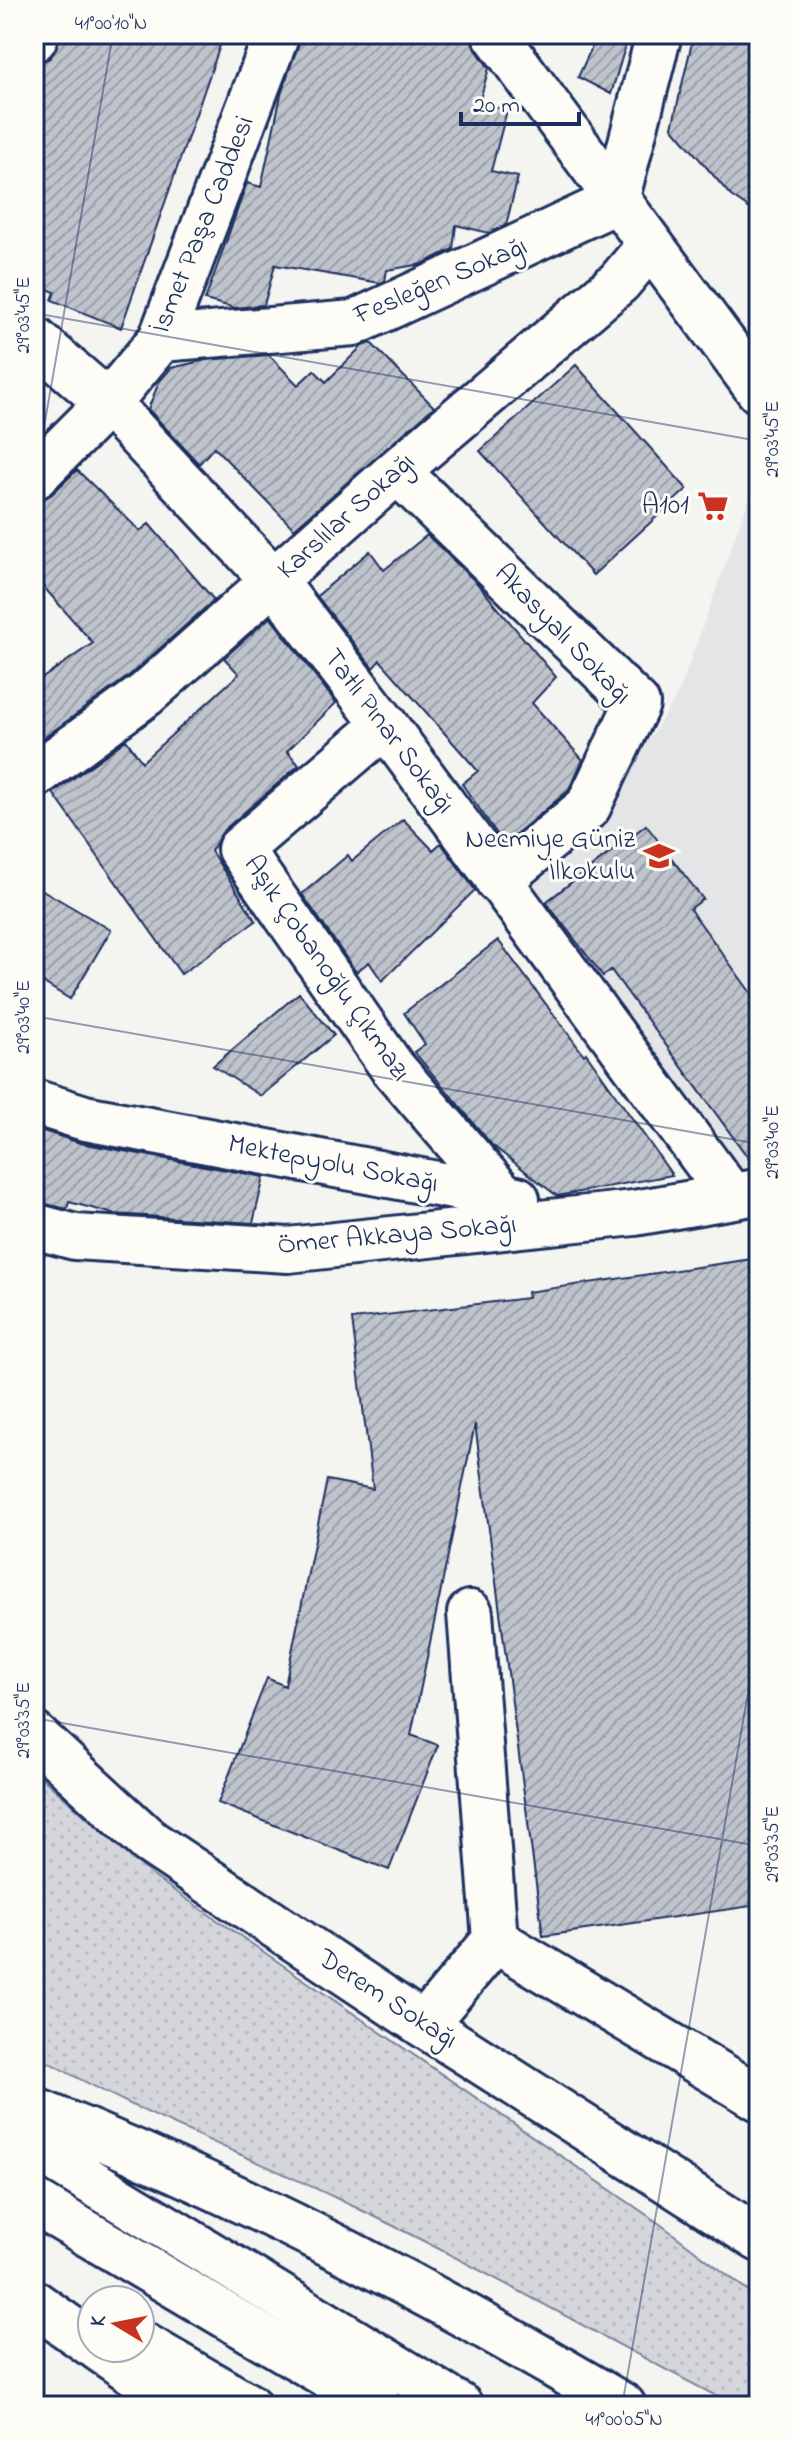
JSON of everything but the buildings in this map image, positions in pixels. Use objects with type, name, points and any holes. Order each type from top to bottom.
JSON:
[{"type":"main road","name":"İsmet Paşa Caddesi","points":[[34,477],[108,403],[161,339],[277,34]]},
{"type":"main road","points":[[495,34],[759,391]]},
{"type":"main road","points":[[616,201],[659,34]]},
{"type":"main road","name":"Fesleğen Sokağı","points":[[161,339],[354,323],[616,201]]},
{"type":"main road","name":"Karslılar Sokağı","points":[[34,776],[146,694],[397,471],[619,282],[650,245]]},
{"type":"main road","name":"Tatlı Pınar Sokağı","points":[[34,339],[108,403],[275,582],[385,725],[498,881],[745,1194]]},
{"type":"main road","name":"Akasyalı Sokağı","points":[[397,471],[637,704],[588,807],[498,881]]},
{"type":"main road","name":"Aşık Çobanoğlu Çıkmazı","points":[[385,725],[240,849],[392,1067],[505,1198]]},
{"type":"main road","name":"Mektepyolu Sokağı","points":[[34,1102],[85,1118],[505,1198],[634,1213]]},
{"type":"main road","name":"Ömer Akkaya Sokağı","points":[[34,1226],[75,1237],[288,1250],[634,1213],[745,1194]]},
{"type":"main road","points":[[424,2025],[495,1940],[470,1613]]},
{"type":"main road","name":"Derem Sokağı","points":[[34,1735],[150,1842],[424,2025],[759,2239]]},
{"type":"main road","points":[[495,1940],[759,2098]]},
{"type":"main road","points":[[34,2110],[140,2152],[351,2254],[477,2319],[623,2406]]},
{"type":"main road","points":[[34,2147],[460,2406]]},
{"type":"main road","points":[[34,2202],[379,2406]]},
{"type":"main road","points":[[34,2232],[326,2406]]},
{"type":"main road","points":[[34,2282],[76,2307]]},
{"type":"main road","points":[[34,2303],[76,2333]]},
{"type":"main road","points":[[156,2352],[248,2406]]},
{"type":"main road","points":[[121,2364],[182,2406]]},
{"type":"shaded area","name":"Necmiye Güniz İlkokulu","points":[[754,484],[759,486],[759,1170],[741,1174],[524,886],[596,825],[679,692]]},
{"type":"shaded area","points":[[34,1771],[153,1876],[660,2224],[759,2299],[759,2406],[736,2406],[387,2223],[146,2112],[34,2054]]},
{"type":"place","name":"A101","points":[[713,506]]},
{"type":"place","name":"Necmiye Güniz İlkokulu","points":[[659,856]]}]
